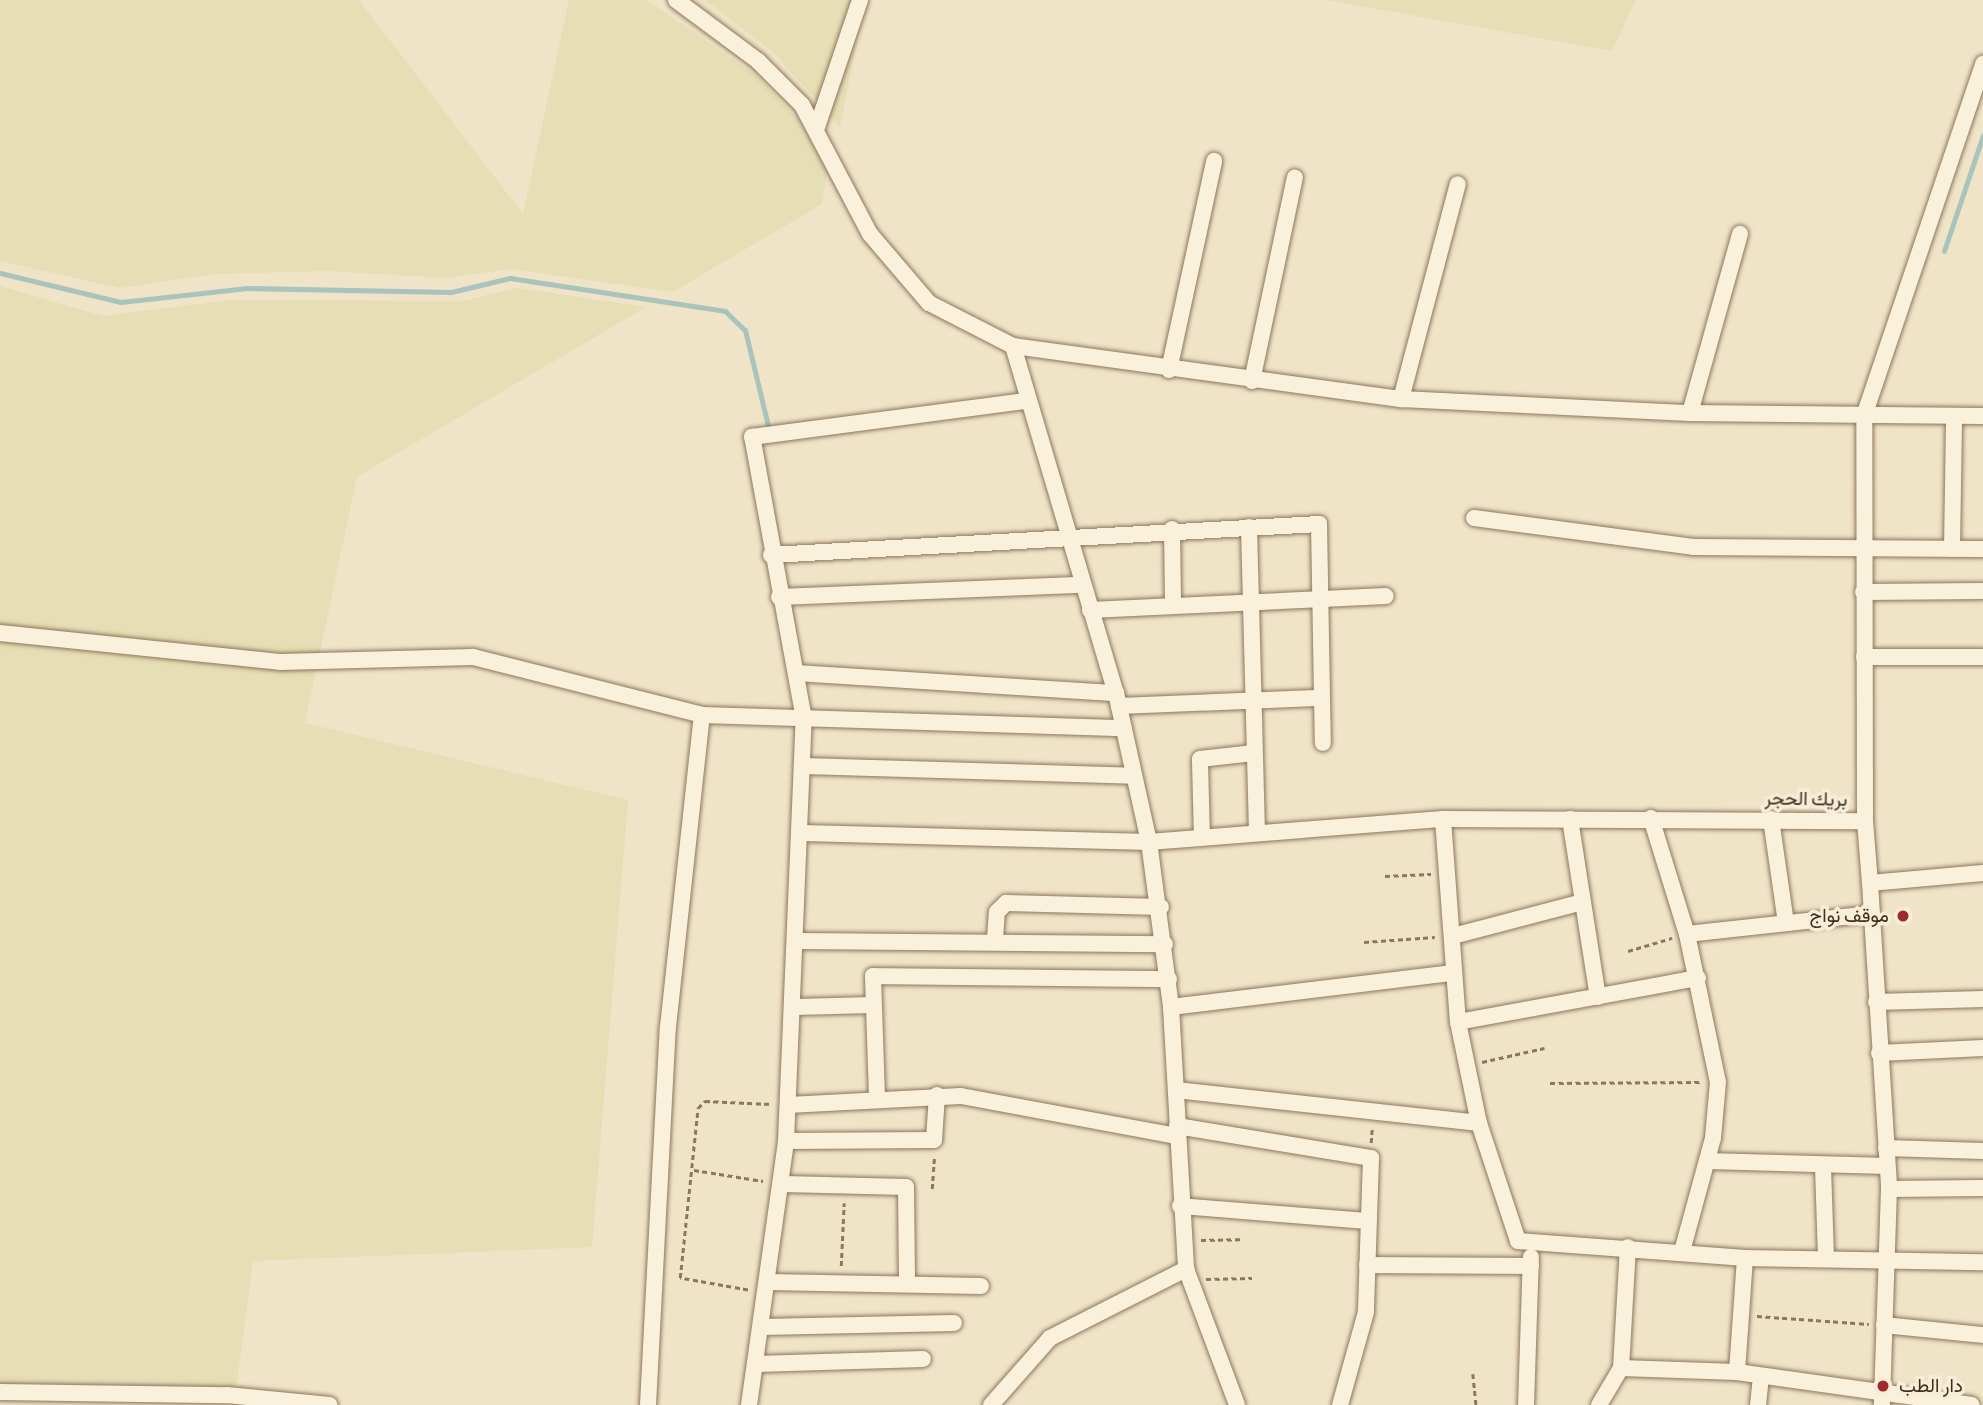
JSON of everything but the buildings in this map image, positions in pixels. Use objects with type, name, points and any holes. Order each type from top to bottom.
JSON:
[{"type":"street","points":[[676,0],[758,61],[817,127],[890,262],[929,303],[1013,346],[1169,370],[1401,399],[1690,413],[1983,416]]},
{"type":"street","points":[[817,127],[860,0]]},
{"type":"street","points":[[1866,821],[1864,416],[1983,64]]},
{"type":"street","points":[[1169,370],[1214,161]]},
{"type":"street","points":[[1252,381],[1295,177]]},
{"type":"street","points":[[1401,399],[1458,184]]},
{"type":"street","points":[[1690,413],[1740,234]]},
{"type":"street","points":[[1013,346],[1027,401],[1118,699],[1149,842],[1161,907],[1169,979],[1182,1240],[1187,1274],[1237,1405]]},
{"type":"street","points":[[749,1405],[783,1184],[795,1007],[804,766],[804,719],[751,443],[756,434],[1027,401]]},
{"type":"street","points":[[1952,549],[1954,416]]},
{"type":"street","points":[[1474,518],[1693,547],[1863,552],[1983,549]]},
{"type":"street","points":[[771,555],[1172,529],[1321,525],[1323,743]]},
{"type":"street","points":[[1249,527],[1257,832]]},
{"type":"street","points":[[1172,529],[1173,604]]},
{"type":"street","points":[[779,597],[1082,585]]},
{"type":"street","points":[[1863,592],[1983,591]]},
{"type":"street","points":[[1090,610],[1320,596],[1386,596]]},
{"type":"street","points":[[0,633],[280,662],[473,657],[702,715],[1124,728]]},
{"type":"street","points":[[1864,657],[1983,657]]},
{"type":"street","points":[[796,673],[1118,699],[1252,702],[1322,698]]},
{"type":"street","points":[[648,1405],[668,1027],[702,715]]},
{"type":"street","points":[[1202,838],[1200,759],[1254,753]]},
{"type":"street","points":[[804,766],[1134,776]]},
{"type":"street","points":[[1651,818],[1687,934],[1718,1082],[1707,1161],[1682,1251]]},
{"type":"street","points":[[1443,819],[1458,1021],[1479,1123],[1513,1234],[1531,1245],[1628,1247],[1745,1258],[1983,1262]]},
{"type":"street","name":"بريك الحجر","points":[[803,833],[1149,842],[1443,819],[1866,821],[1878,1053],[1889,1189],[1882,1400]]},
{"type":"street","points":[[1570,819],[1598,997]]},
{"type":"street","points":[[1771,819],[1786,923]]},
{"type":"street","points":[[1870,883],[1983,873]]},
{"type":"street","points":[[1453,936],[1583,902]]},
{"type":"street","points":[[995,939],[997,912],[1006,903],[1161,907]]},
{"type":"street","points":[[1687,934],[1872,914]]},
{"type":"street","points":[[797,941],[995,939],[1165,944]]},
{"type":"street","points":[[1171,1007],[1453,973]]},
{"type":"street","points":[[877,1097],[873,976],[1169,979]]},
{"type":"street","points":[[1458,1021],[1698,978]]},
{"type":"street","points":[[1876,1002],[1983,999]]},
{"type":"street","points":[[795,1007],[873,1005]]},
{"type":"street","points":[[1878,1053],[1983,1048]]},
{"type":"street","points":[[1176,1090],[1373,1115],[1479,1123]]},
{"type":"street","points":[[789,1105],[937,1095],[1004,1101],[1177,1131],[1371,1158],[1366,1312],[1340,1405]]},
{"type":"street","points":[[786,1141],[934,1140],[937,1095]]},
{"type":"street","points":[[1886,1148],[1983,1150]]},
{"type":"street","points":[[1707,1161],[1824,1167],[1887,1166]]},
{"type":"street","points":[[1824,1167],[1826,1259]]},
{"type":"street","points":[[783,1184],[906,1187],[908,1283]]},
{"type":"street","points":[[1889,1189],[1983,1188]]},
{"type":"street","points":[[1180,1206],[1368,1222]]},
{"type":"street","points":[[1526,1405],[1531,1245]]},
{"type":"street","points":[[1598,1405],[1622,1368],[1628,1247]]},
{"type":"street","points":[[1737,1372],[1745,1258]]},
{"type":"street","points":[[1367,1265],[1531,1266]]},
{"type":"street","points":[[991,1405],[1050,1338],[1187,1274]]},
{"type":"street","points":[[767,1287],[840,1283],[981,1286]]},
{"type":"street","points":[[762,1327],[954,1323]]},
{"type":"street","points":[[1884,1325],[1983,1335]]},
{"type":"street","points":[[756,1364],[923,1359]]},
{"type":"street","points":[[1622,1368],[1737,1372],[1882,1400],[1972,1405]]},
{"type":"street","points":[[1758,1405],[1761,1376]]},
{"type":"street","points":[[0,1392],[209,1394],[330,1405]]},
{"type":"path","points":[[1385,876],[1448,873]]},
{"type":"path","points":[[1628,951],[1687,934]]},
{"type":"path","points":[[1364,942],[1453,936]]},
{"type":"path","points":[[1466,1066],[1544,1048]]},
{"type":"path","points":[[1550,1083],[1718,1082]]},
{"type":"path","points":[[767,1287],[680,1278],[701,1102],[789,1105]]},
{"type":"path","points":[[1371,1158],[1373,1115]]},
{"type":"path","points":[[932,1189],[934,1140]]},
{"type":"path","points":[[694,1170],[783,1184]]},
{"type":"path","points":[[840,1283],[845,1185]]},
{"type":"path","points":[[1182,1240],[1240,1239]]},
{"type":"path","points":[[1187,1274],[1252,1278]]},
{"type":"path","points":[[1743,1315],[1884,1325]]},
{"type":"path","points":[[1473,1374],[1476,1405]]},
{"type":"shaded area","points":[[0,0],[359,0],[523,214],[569,0],[647,0],[757,76],[830,152],[822,204],[673,292],[510,269],[445,278],[328,271],[215,274],[120,288],[0,261]]},
{"type":"shaded area","points":[[705,0],[865,0],[840,127],[773,52]]},
{"type":"shaded area","points":[[1326,0],[1636,0],[1612,51]]},
{"type":"shaded area","points":[[0,286],[103,316],[231,300],[462,301],[518,288],[646,307],[357,477],[305,723],[628,800],[592,1247],[253,1261],[235,1397],[0,1398]]},
{"type":"waterway","points":[[1944,251],[1983,135]]},
{"type":"waterway","points":[[0,273],[121,302],[247,288],[451,292],[510,278],[725,311],[745,330],[768,426]]},
{"type":"place","name":"موقف نواج","points":[[1903,916]]},
{"type":"place","name":"دار الطب","points":[[1883,1386]]}]
